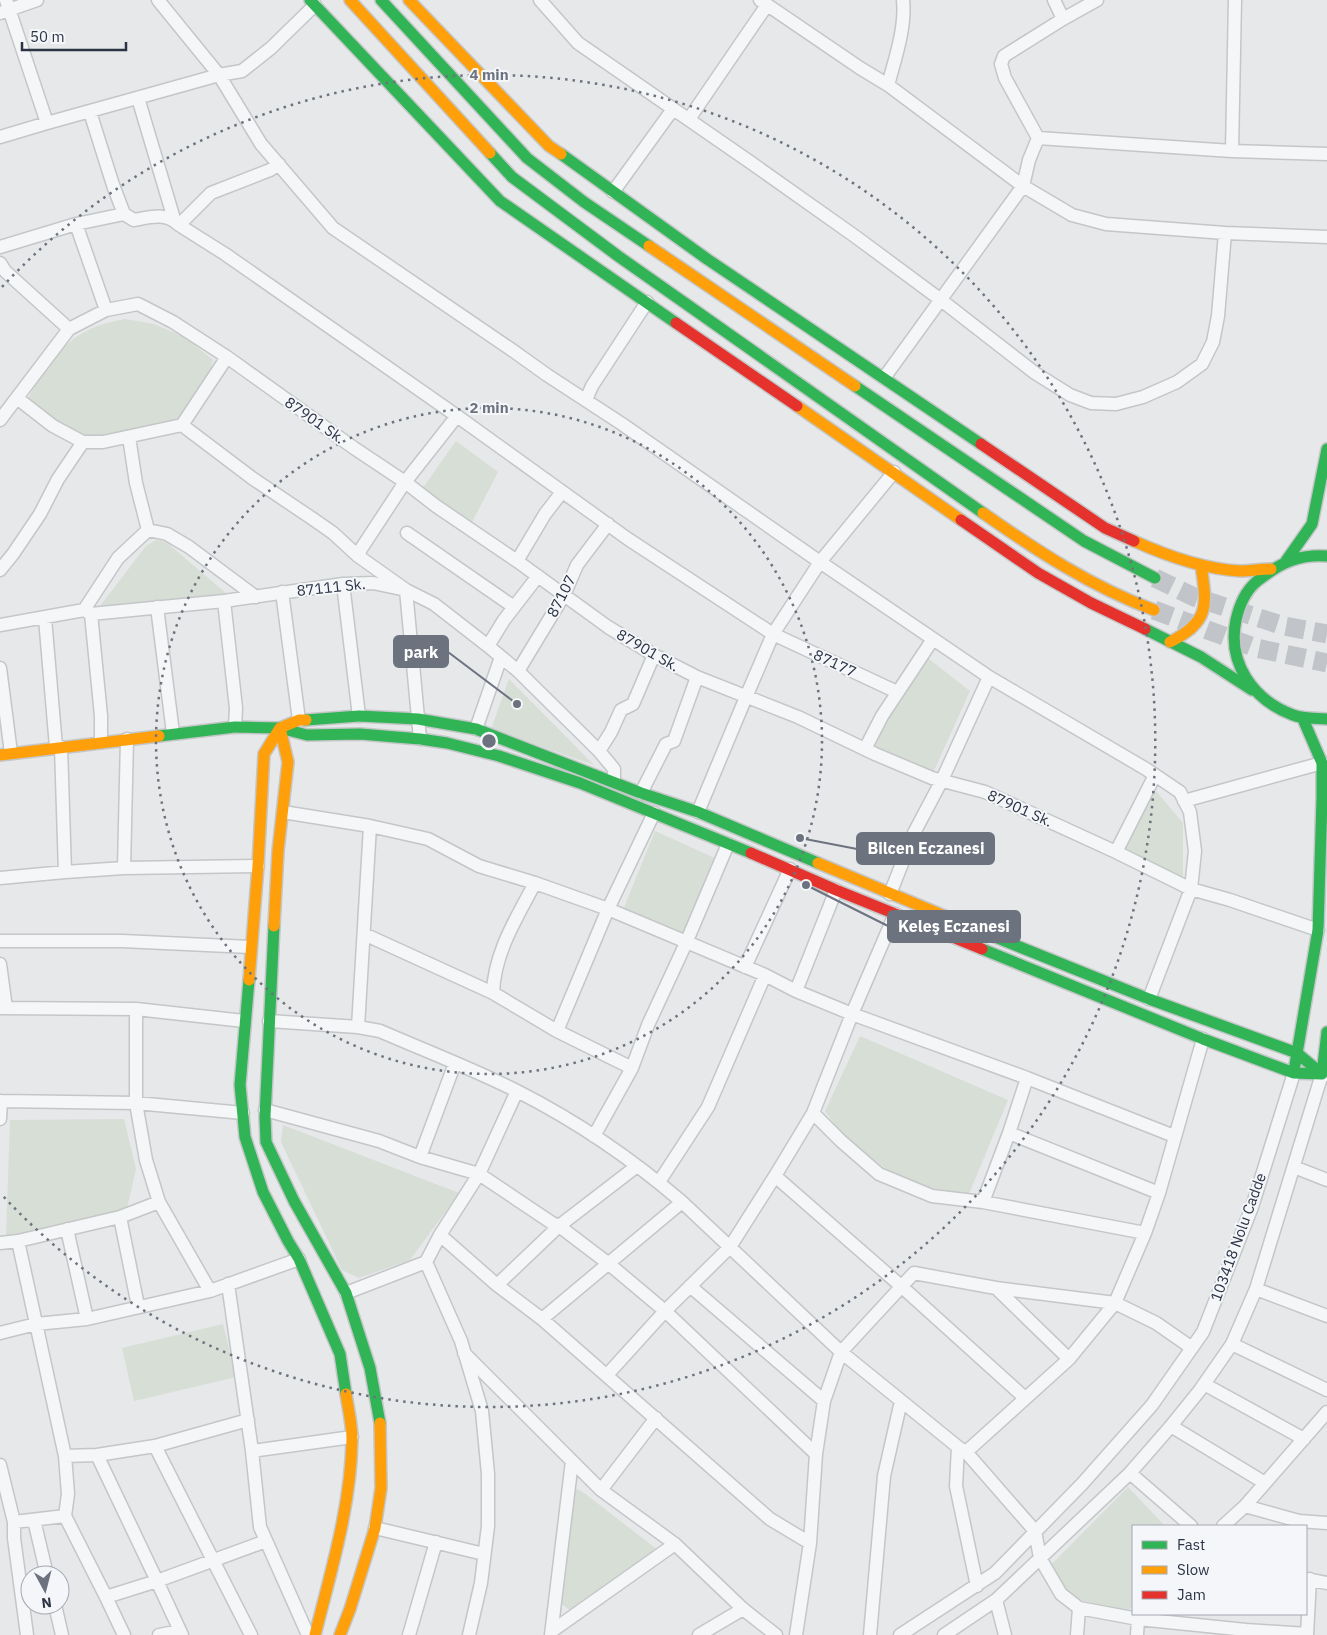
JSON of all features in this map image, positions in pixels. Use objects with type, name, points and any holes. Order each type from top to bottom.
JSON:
[{"type":"street","points":[[37,0],[5,7],[47,123]]},
{"type":"street","points":[[158,0],[219,75],[261,144],[333,228],[989,677],[1155,775],[1180,792],[1190,812],[1196,851],[1191,889],[1149,999]]},
{"type":"street","points":[[350,0],[512,178],[618,256],[1026,543],[1082,578],[1127,600],[1154,610]]},
{"type":"street","points":[[381,0],[527,158],[584,202],[1084,541],[1155,578]]},
{"type":"street","points":[[410,0],[549,146],[707,259],[1105,528],[1148,548],[1201,565],[1241,571],[1271,569]]},
{"type":"street","points":[[540,0],[578,43],[856,237],[1028,367],[1070,395],[1091,403],[1116,404],[1142,397],[1177,382],[1202,364],[1213,342],[1218,316],[1225,233]]},
{"type":"street","points":[[888,85],[900,38],[903,0]]},
{"type":"street","points":[[1054,0],[1063,19]]},
{"type":"street","points":[[1038,138],[1004,78],[1001,64],[1004,56],[1097,0]]},
{"type":"street","points":[[1232,151],[1235,0]]},
{"type":"street","points":[[689,120],[763,2],[888,85],[1023,186],[1072,215],[1106,224],[1225,233],[1327,237]]},
{"type":"street","points":[[0,137],[219,75],[242,71],[271,48],[312,3],[500,200],[1066,591],[1229,672],[1275,709],[1302,719],[1327,719]]},
{"type":"street","points":[[138,98],[176,222]]},
{"type":"street","points":[[613,192],[673,109]]},
{"type":"street","points":[[90,112],[124,214],[134,220],[160,216],[176,222]]},
{"type":"street","points":[[884,378],[1023,186],[1029,160],[1038,138]]},
{"type":"street","points":[[1038,138],[1232,151],[1327,154]]},
{"type":"street","points":[[176,222],[211,194],[270,170],[279,164]]},
{"type":"street","points":[[0,247],[76,224],[124,214]]},
{"type":"street","name":"87177","points":[[176,222],[457,416],[608,524],[774,634],[897,692]]},
{"type":"street","points":[[76,224],[106,310]]},
{"type":"street","points":[[0,420],[69,329],[2,270]]},
{"type":"street","points":[[586,400],[592,386],[647,302]]},
{"type":"street","name":"87901 Sk.","points":[[69,329],[106,310],[138,304],[172,322],[227,357],[608,627],[654,655],[697,677],[798,717],[932,778],[985,792],[1116,852],[1191,889],[1230,900],[1318,930]]},
{"type":"street","points":[[17,398],[53,426],[83,442],[103,442],[130,437],[182,425],[227,357]]},
{"type":"street","points":[[358,556],[405,482],[457,416]]},
{"type":"street","points":[[182,425],[252,478],[326,528],[358,556],[406,590],[420,739]]},
{"type":"street","points":[[130,437],[136,483],[148,530]]},
{"type":"street","points":[[0,570],[40,514],[58,479],[83,442]]},
{"type":"street","points":[[1286,561],[1312,524],[1327,449]]},
{"type":"street","points":[[698,812],[774,634],[820,562],[894,472]]},
{"type":"street","points":[[517,561],[545,514],[562,492]]},
{"type":"street","name":"87107","points":[[518,671],[564,595],[577,565],[608,524]]},
{"type":"street","points":[[148,530],[167,534],[189,547],[256,597]]},
{"type":"street","points":[[101,742],[101,716],[88,612],[118,558],[148,530]]},
{"type":"street","points":[[407,533],[514,607]]},
{"type":"street","points":[[1252,690],[1236,660],[1234,642],[1234,625],[1246,593],[1257,580],[1271,569],[1286,561],[1302,556],[1327,556]]},
{"type":"street","points":[[1170,642],[1190,631],[1200,618],[1204,607],[1205,594],[1201,565]]},
{"type":"street","points":[[488,646],[504,620],[538,576]]},
{"type":"street","name":"87111 Sk.","points":[[0,625],[88,612],[224,601],[343,584],[373,582],[406,590],[434,604],[518,671],[614,769],[614,782]]},
{"type":"street","points":[[343,584],[359,716]]},
{"type":"street","points":[[282,592],[299,720]]},
{"type":"street","points":[[224,601],[236,708],[235,727]]},
{"type":"street","points":[[156,607],[173,733]]},
{"type":"street","points":[[45,618],[59,747],[65,872]]},
{"type":"street","points":[[865,749],[897,692],[934,640]]},
{"type":"street","points":[[598,751],[611,732],[621,710],[633,704],[654,655]]},
{"type":"street","points":[[476,729],[501,657]]},
{"type":"street","points":[[0,668],[6,754],[235,727],[280,728],[307,735],[360,734],[447,743],[499,756],[580,783],[790,869],[836,890],[1202,1039],[1294,1073],[1325,1074]]},
{"type":"street","points":[[640,793],[666,744],[674,741],[697,677]]},
{"type":"street","points":[[890,894],[914,833],[942,780],[989,677]]},
{"type":"street","points":[[315,1635],[342,1529],[350,1474],[352,1437],[340,1354],[299,1259],[263,1192],[245,1137],[240,1085],[258,866],[264,754],[280,728],[299,720],[359,716],[418,719],[476,729],[640,793],[698,812],[890,894],[1149,999],[1297,1054],[1325,1074]]},
{"type":"street","name":"103418 Nolu Cadde","points":[[900,1635],[995,1573],[1082,1484],[1152,1405],[1203,1332],[1252,1207],[1294,1073],[1318,930],[1322,763],[1302,719]]},
{"type":"street","points":[[280,728],[288,762],[278,851],[268,1021],[265,1110],[266,1142],[294,1201],[346,1293],[370,1368],[380,1425],[381,1488],[376,1528],[340,1635]]},
{"type":"street","points":[[124,868],[127,739]]},
{"type":"street","points":[[1184,801],[1322,763]]},
{"type":"street","points":[[1116,852],[1155,775]]},
{"type":"street","points":[[283,812],[370,826],[428,839],[479,866],[535,883],[608,910],[765,975],[852,1014],[1027,1078],[1174,1136]]},
{"type":"street","points":[[557,1031],[608,910],[654,813]]},
{"type":"street","points":[[358,1027],[370,826]]},
{"type":"street","points":[[594,1136],[632,1068],[656,1008],[728,844]]},
{"type":"street","points":[[0,878],[124,868],[258,866]]},
{"type":"street","points":[[745,968],[790,869]]},
{"type":"street","points":[[493,993],[493,979],[506,937],[535,883]]},
{"type":"street","points":[[796,990],[836,890]]},
{"type":"street","points":[[607,1375],[664,1311],[730,1247],[775,1176],[813,1113],[852,1014],[895,914]]},
{"type":"street","points":[[364,934],[493,993],[557,1031],[632,1068]]},
{"type":"street","points":[[0,941],[122,941],[250,947]]},
{"type":"street","points":[[0,964],[3,1008],[136,1010],[244,1021]]},
{"type":"street","points":[[659,1182],[708,1107],[765,975]]},
{"type":"street","points":[[136,1010],[136,1102],[146,1160],[159,1202],[210,1291]]},
{"type":"street","points":[[268,1021],[358,1027],[380,1031],[517,1091],[594,1136],[637,1166],[682,1202],[841,1352],[962,1449],[1035,1531],[1040,1558],[1060,1594],[1080,1608],[1141,1617],[1190,1629],[1307,1634],[1308,1579],[1327,1583]]},
{"type":"street","points":[[944,1635],[996,1600],[1130,1473],[1171,1426],[1232,1344],[1256,1289],[1325,1074],[1327,1032]]},
{"type":"street","points":[[977,1586],[956,1486],[962,1449],[1025,1398],[1069,1359],[1115,1303],[1159,1193],[1202,1039]]},
{"type":"street","points":[[420,1157],[454,1063]]},
{"type":"street","points":[[983,1202],[1027,1078]]},
{"type":"street","points":[[346,1293],[426,1262],[440,1235],[479,1174],[517,1091]]},
{"type":"street","points":[[0,1119],[0,1101],[136,1102],[243,1113]]},
{"type":"street","points":[[265,1110],[379,1141],[420,1157],[479,1174],[559,1226],[609,1264],[664,1311],[816,1454]]},
{"type":"street","points":[[813,1113],[840,1141],[880,1174],[932,1196],[983,1202],[1144,1233]]},
{"type":"street","points":[[1009,1133],[1159,1193]]},
{"type":"street","points":[[497,1285],[559,1226],[637,1166]]},
{"type":"street","points":[[1294,1167],[1327,1180]]},
{"type":"street","points":[[775,1176],[1025,1398]]},
{"type":"street","points":[[0,1243],[18,1241],[120,1217],[159,1202]]},
{"type":"street","points":[[542,1318],[682,1202]]},
{"type":"street","points":[[120,1217],[138,1306]]},
{"type":"street","points":[[68,1229],[87,1318]]},
{"type":"street","points":[[440,1235],[497,1285],[542,1318],[770,1519],[810,1542]]},
{"type":"street","points":[[18,1241],[65,1456],[68,1494],[64,1516],[124,1635]]},
{"type":"street","points":[[0,1333],[36,1324],[87,1318],[210,1291],[299,1259]]},
{"type":"street","points":[[426,1262],[461,1341],[482,1411],[488,1474],[488,1517],[481,1583],[469,1635]]},
{"type":"street","points":[[796,1635],[810,1542],[816,1454],[824,1401],[841,1352],[914,1273],[996,1288],[1115,1303],[1156,1323],[1192,1348]]},
{"type":"street","points":[[228,1284],[248,1420],[260,1527],[308,1635]]},
{"type":"street","points":[[690,1286],[824,1401]]},
{"type":"street","points":[[996,1288],[1069,1359]]},
{"type":"street","points":[[1256,1289],[1327,1316]]},
{"type":"street","points":[[1232,1344],[1327,1390]]},
{"type":"street","points":[[464,1353],[602,1490],[675,1544],[744,1609],[776,1635]]},
{"type":"street","points":[[1204,1384],[1304,1439]]},
{"type":"street","points":[[870,1635],[884,1476],[901,1401]]},
{"type":"street","points":[[1225,1525],[1245,1506],[1327,1412]]},
{"type":"street","points":[[602,1490],[656,1418]]},
{"type":"street","points":[[65,1456],[97,1455],[155,1446],[248,1420]]},
{"type":"street","points":[[1171,1426],[1265,1483]]},
{"type":"street","points":[[252,1451],[352,1437]]},
{"type":"street","points":[[155,1446],[251,1635]]},
{"type":"street","points":[[97,1455],[181,1633],[159,1635]]},
{"type":"street","points":[[551,1633],[572,1461]]},
{"type":"street","points":[[0,1465],[14,1522],[14,1538],[27,1635]]},
{"type":"street","points":[[1130,1473],[1190,1525]]},
{"type":"street","points":[[1245,1506],[1298,1521],[1327,1523]]},
{"type":"street","points":[[14,1522],[64,1516]]},
{"type":"street","points":[[34,1520],[45,1565]]},
{"type":"street","points":[[376,1528],[484,1554]]},
{"type":"street","points":[[106,1597],[158,1581],[266,1541]]},
{"type":"street","points":[[409,1635],[436,1542]]},
{"type":"street","points":[[551,1633],[675,1544]]},
{"type":"street","points":[[996,1600],[1005,1635]]},
{"type":"street","points":[[1077,1635],[1080,1608]]},
{"type":"street","points":[[699,1635],[744,1609]]},
{"type":"street","points":[[57,1615],[62,1635]]},
{"type":"street","points":[[1137,1635],[1141,1617]]},
{"type":"shaded area","points":[[125,319],[154,324],[186,338],[213,360],[207,385],[190,412],[171,425],[93,438],[70,431],[47,417],[28,398],[56,356],[77,336],[106,323]]},
{"type":"shaded area","points":[[456,441],[498,472],[470,526],[420,492]]},
{"type":"shaded area","points":[[156,540],[166,542],[227,594],[97,610],[146,546]]},
{"type":"shaded area","points":[[925,656],[970,691],[932,775],[870,748]]},
{"type":"shaded area","points":[[509,679],[594,765],[491,729]]},
{"type":"shaded area","points":[[1156,791],[1183,823],[1183,877],[1120,851]]},
{"type":"shaded area","points":[[655,831],[717,859],[683,936],[623,910]]},
{"type":"shaded area","points":[[860,1036],[1008,1100],[968,1196],[902,1181],[843,1136],[825,1111]]},
{"type":"shaded area","points":[[124,1119],[136,1169],[126,1213],[6,1237],[10,1120]]},
{"type":"shaded area","points":[[283,1125],[459,1193],[410,1260],[359,1278],[342,1270],[281,1142]]},
{"type":"shaded area","points":[[223,1324],[236,1377],[134,1401],[122,1348]]},
{"type":"shaded area","points":[[1128,1487],[1164,1525],[1132,1525],[1132,1607],[1128,1611],[1076,1599],[1048,1568]]},
{"type":"shaded area","points":[[575,1488],[654,1547],[659,1553],[573,1612],[560,1603]]},
{"type":"tunnel","points":[[1155,578],[1194,597],[1284,626],[1327,634]]},
{"type":"tunnel","points":[[1154,610],[1256,648],[1327,663]]},
{"type":"traffic: fast","points":[[310,0],[500,201],[676,323]]},
{"type":"traffic: fast","points":[[381,0],[527,158],[584,202],[649,246]]},
{"type":"traffic: fast","points":[[490,153],[512,177],[618,256],[983,513]]},
{"type":"traffic: fast","points":[[561,154],[707,259],[981,444]]},
{"type":"traffic: fast","points":[[855,386],[1084,541],[1155,578]]},
{"type":"traffic: fast","points":[[1286,561],[1312,524],[1327,449]]},
{"type":"traffic: fast","points":[[1327,556],[1310,556],[1295,559],[1274,569],[1256,582],[1245,595],[1236,620],[1234,636],[1235,651],[1246,678],[1266,700],[1297,716],[1327,719]]},
{"type":"traffic: fast","points":[[1145,629],[1201,657],[1252,690]]},
{"type":"traffic: fast","points":[[306,720],[359,716],[418,719],[476,729],[641,793],[698,812],[818,863]]},
{"type":"traffic: fast","points":[[1295,1065],[1318,930],[1322,798],[1322,763],[1303,719]]},
{"type":"traffic: fast","points":[[159,736],[235,727],[280,728],[307,735],[360,734],[447,743],[499,756],[580,783],[751,853]]},
{"type":"traffic: fast","points":[[274,926],[265,1117],[266,1142],[294,1201],[346,1293],[370,1368],[380,1423]]},
{"type":"traffic: fast","points":[[985,933],[1149,999],[1297,1053],[1322,1074]]},
{"type":"traffic: fast","points":[[982,949],[1203,1039],[1294,1073],[1322,1074]]},
{"type":"traffic: fast","points":[[249,980],[240,1085],[245,1137],[263,1192],[299,1259],[340,1354],[346,1394]]},
{"type":"traffic: fast","points":[[1322,1074],[1327,1032]]},
{"type":"traffic: slow","points":[[350,0],[490,153]]},
{"type":"traffic: slow","points":[[409,0],[549,146],[561,154]]},
{"type":"traffic: slow","points":[[649,246],[855,386]]},
{"type":"traffic: slow","points":[[797,406],[961,520]]},
{"type":"traffic: slow","points":[[983,513],[1024,541],[1087,579],[1154,610]]},
{"type":"traffic: slow","points":[[1134,541],[1172,557],[1212,568],[1240,571],[1271,569]]},
{"type":"traffic: slow","points":[[1170,642],[1193,627],[1203,611],[1204,591],[1201,565]]},
{"type":"traffic: slow","points":[[249,980],[264,754],[280,728],[299,720],[306,720]]},
{"type":"traffic: slow","points":[[274,926],[278,851],[288,762],[280,728]]},
{"type":"traffic: slow","points":[[0,755],[159,736]]},
{"type":"traffic: slow","points":[[818,863],[985,933]]},
{"type":"traffic: slow","points":[[315,1635],[339,1538],[348,1489],[352,1439],[346,1394]]},
{"type":"traffic: slow","points":[[340,1635],[375,1528],[381,1488],[380,1423]]},
{"type":"traffic: jam","points":[[676,323],[797,406]]},
{"type":"traffic: jam","points":[[981,444],[1105,528],[1134,541]]},
{"type":"traffic: jam","points":[[961,520],[1038,573],[1091,603],[1145,629]]},
{"type":"traffic: jam","points":[[751,853],[836,890],[982,949]]},
{"type":"place","name":"park","points":[[517,704]]},
{"type":"place","name":"Bilcen Eczanesi","points":[[800,838]]},
{"type":"place","name":"Keleş Eczanesi","points":[[806,885]]}]
